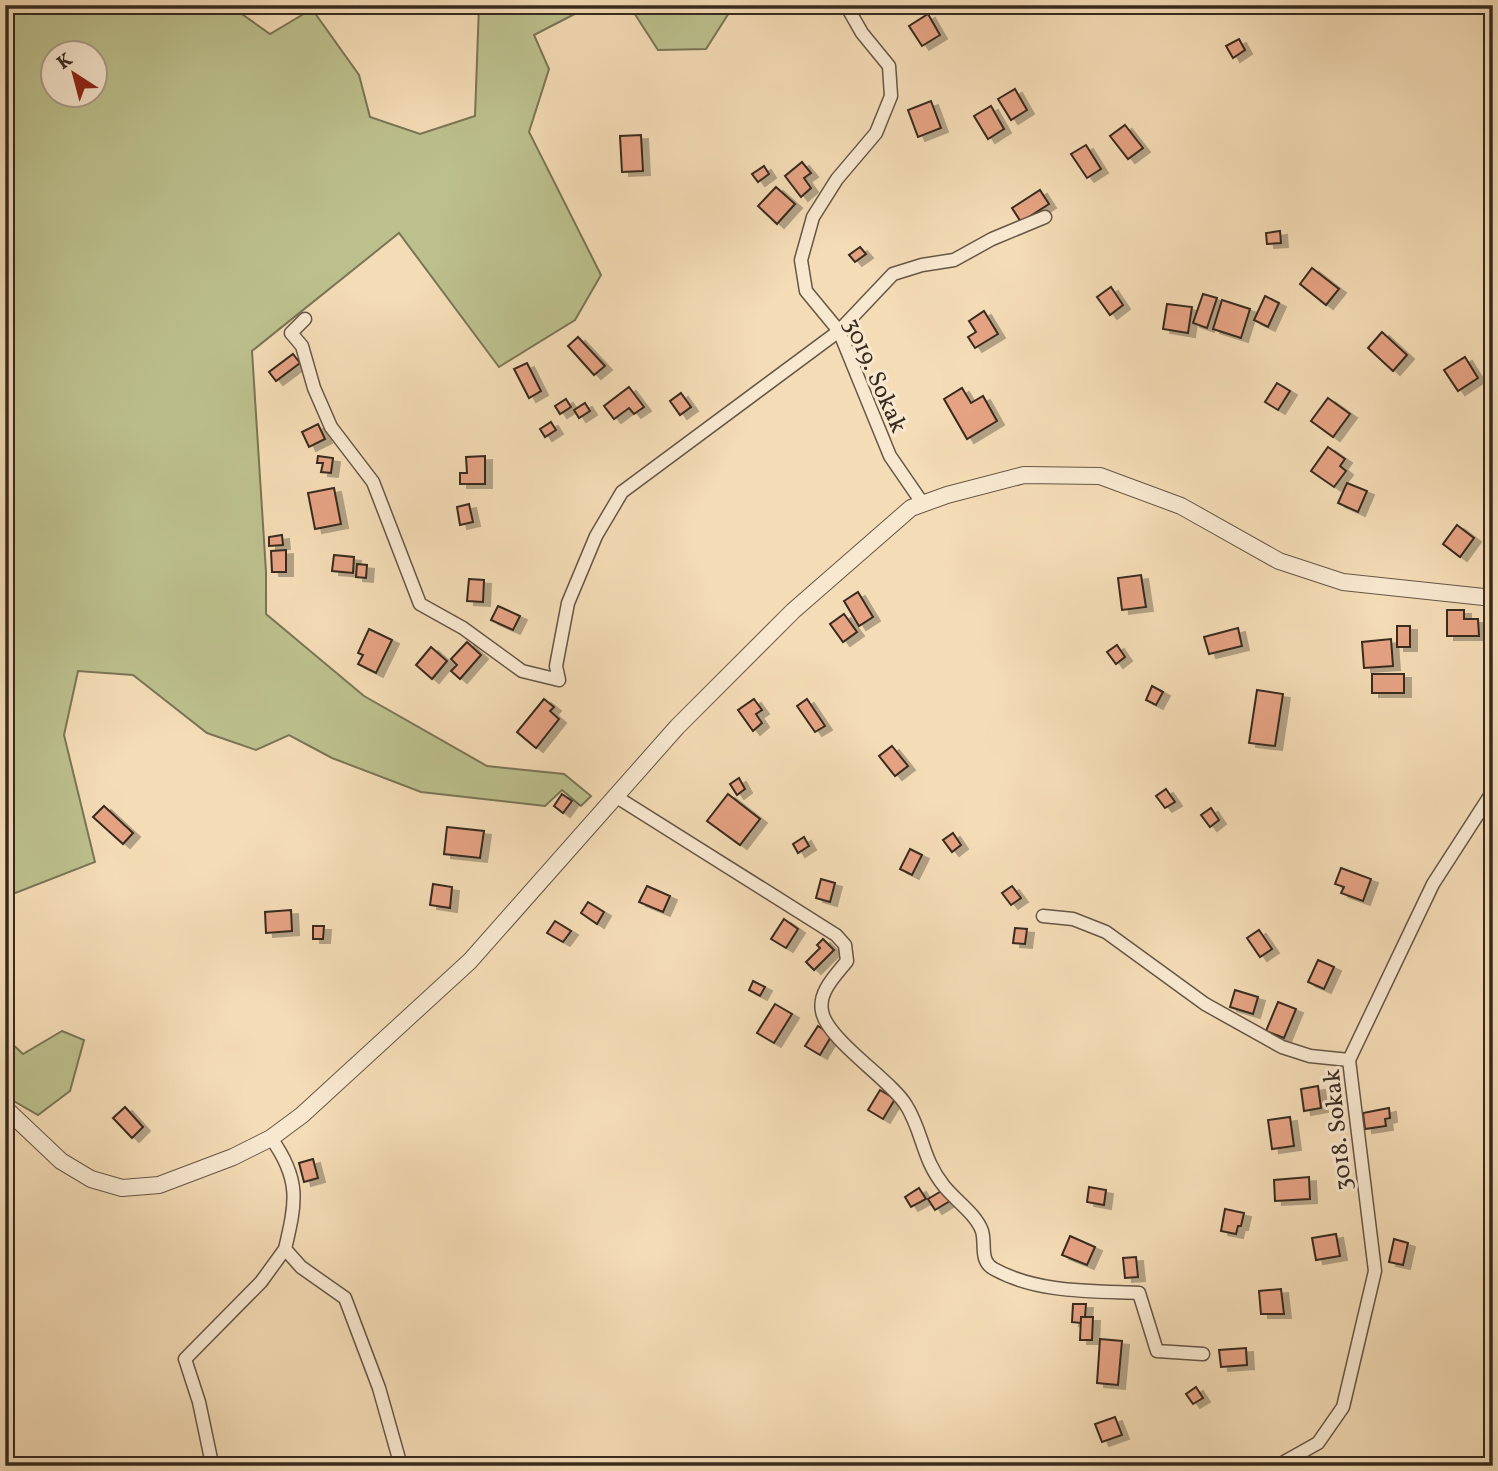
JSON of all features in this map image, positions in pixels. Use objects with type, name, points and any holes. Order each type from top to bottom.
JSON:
[{"type":"street","name":"3019. Sokak","points":[[846,5],[862,33],[889,66],[891,96],[876,133],[837,179],[813,217],[801,260],[806,291],[839,331],[890,456],[923,504]]},
{"type":"street","points":[[305,319],[291,333],[302,346],[313,388],[331,427],[373,482],[421,604],[463,628],[522,671],[559,680],[556,666],[568,603],[596,536],[622,492],[839,331],[893,274],[922,265],[954,260],[992,239],[1045,217]]},
{"type":"street","points":[[5,1108],[61,1161],[91,1179],[122,1188],[159,1185],[233,1157],[271,1138],[302,1115],[470,961],[677,727],[793,611],[911,508],[1024,475],[1100,476],[1181,506],[1279,561],[1343,582],[1493,598]]},
{"type":"street","name":"3018. Sokak","points":[[1278,1466],[1318,1443],[1343,1406],[1375,1271],[1349,1059],[1433,884],[1493,791]]},
{"type":"street","points":[[615,796],[799,911],[836,935],[845,945],[847,961],[825,991],[821,1003],[822,1014],[840,1038],[904,1101],[933,1170],[981,1229],[984,1258],[992,1268],[1044,1286],[1139,1293],[1157,1351],[1203,1354]]},
{"type":"street","points":[[1043,916],[1073,919],[1106,932],[1205,1004],[1282,1047],[1310,1056],[1349,1059]]},
{"type":"street","points":[[210,1466],[199,1402],[185,1359],[261,1282],[285,1249],[294,1212],[294,1184],[281,1152],[271,1138]]},
{"type":"street","points":[[285,1249],[301,1267],[345,1298],[379,1388],[401,1466]]},
{"type":"green space","points":[[5,5],[229,5],[270,34],[312,9],[359,75],[370,117],[420,134],[475,116],[479,5],[592,5],[534,35],[549,69],[529,132],[601,275],[575,320],[499,367],[399,233],[252,351],[266,572],[266,614],[364,696],[487,766],[564,774],[591,796],[581,806],[562,790],[545,806],[421,792],[332,758],[289,735],[256,750],[207,733],[133,675],[78,671],[64,735],[95,862],[5,897]]},
{"type":"green space","points":[[629,5],[734,5],[706,49],[658,50]]},
{"type":"green space","points":[[62,1031],[84,1040],[70,1091],[38,1115],[5,1096],[5,1037],[23,1054]]},
{"type":"building","points":[[928,14],[940,35],[922,46],[909,26]]},
{"type":"building","points":[[1239,39],[1245,50],[1233,58],[1226,46]]},
{"type":"building","points":[[1015,89],[1027,110],[1011,120],[998,99]]},
{"type":"building","points":[[931,101],[941,128],[918,137],[908,110]]},
{"type":"building","points":[[991,106],[1004,129],[988,139],[974,116]]},
{"type":"building","points":[[1125,125],[1143,148],[1128,159],[1110,136]]},
{"type":"building","points":[[641,135],[643,171],[622,172],[620,136]]},
{"type":"building","points":[[1086,145],[1101,169],[1087,178],[1071,154]]},
{"type":"building","points":[[802,162],[811,173],[804,178],[811,188],[801,197],[785,176]]},
{"type":"building","points":[[764,166],[769,174],[758,182],[752,174]]},
{"type":"building","points":[[776,187],[795,204],[777,224],[758,206]]},
{"type":"building","points":[[1040,190],[1049,204],[1021,222],[1012,208]]},
{"type":"building","points":[[1280,231],[1281,243],[1267,244],[1266,233]]},
{"type":"building","points":[[860,247],[866,254],[855,262],[849,255]]},
{"type":"building","points":[[1312,268],[1339,289],[1326,305],[1300,284]]},
{"type":"building","points":[[1111,287],[1123,305],[1110,315],[1097,297]]},
{"type":"building","points":[[1203,294],[1217,298],[1207,328],[1193,323]]},
{"type":"building","points":[[1265,296],[1279,303],[1268,327],[1254,320]]},
{"type":"building","points":[[1222,300],[1250,309],[1241,338],[1213,329]]},
{"type":"building","points":[[1167,304],[1192,307],[1188,333],[1163,329]]},
{"type":"building","points":[[984,311],[998,334],[975,348],[968,337],[976,332],[969,321]]},
{"type":"building","points":[[1382,332],[1407,355],[1393,371],[1368,348]]},
{"type":"building","points":[[578,337],[605,366],[594,375],[568,346]]},
{"type":"building","points":[[293,354],[300,363],[276,381],[269,372]]},
{"type":"building","points":[[1465,357],[1478,378],[1458,391],[1444,370]]},
{"type":"building","points":[[527,363],[541,391],[529,398],[514,369]]},
{"type":"building","points":[[1277,383],[1290,391],[1278,410],[1265,402]]},
{"type":"building","points":[[629,387],[644,407],[634,414],[629,408],[614,419],[604,406]]},
{"type":"building","points":[[962,388],[971,403],[983,396],[997,421],[967,439],[944,399]]},
{"type":"building","points":[[681,393],[691,407],[680,415],[670,401]]},
{"type":"building","points":[[1328,398],[1350,414],[1333,437],[1311,421]]},
{"type":"building","points":[[566,399],[571,407],[560,414],[555,406]]},
{"type":"building","points":[[585,403],[590,411],[579,418],[574,410]]},
{"type":"building","points":[[551,422],[556,430],[545,437],[540,429]]},
{"type":"building","points":[[318,424],[325,439],[309,447],[302,432]]},
{"type":"building","points":[[1328,447],[1345,459],[1340,466],[1346,471],[1334,487],[1311,471]]},
{"type":"building","points":[[318,456],[333,458],[331,473],[321,472],[323,463],[317,463]]},
{"type":"building","points":[[485,456],[485,484],[460,484],[460,473],[467,473],[466,457]]},
{"type":"building","points":[[1347,483],[1367,491],[1358,512],[1338,503]]},
{"type":"building","points":[[334,488],[341,524],[315,529],[308,493]]},
{"type":"building","points":[[469,504],[473,522],[460,525],[457,507]]},
{"type":"building","points":[[1457,525],[1474,538],[1460,557],[1443,544]]},
{"type":"building","points":[[282,535],[283,545],[269,546],[269,537]]},
{"type":"building","points":[[286,550],[286,572],[272,572],[271,551]]},
{"type":"building","points":[[334,555],[354,557],[353,573],[332,571]]},
{"type":"building","points":[[357,564],[367,565],[366,578],[356,577]]},
{"type":"building","points":[[1141,575],[1146,607],[1122,610],[1118,578]]},
{"type":"building","points":[[469,579],[484,580],[483,602],[467,601]]},
{"type":"building","points":[[858,592],[873,617],[859,626],[844,601]]},
{"type":"building","points":[[498,606],[520,616],[513,630],[491,620]]},
{"type":"building","points":[[1447,610],[1464,610],[1464,619],[1478,619],[1479,636],[1447,636]]},
{"type":"building","points":[[844,614],[857,632],[843,642],[830,624]]},
{"type":"building","points":[[1397,626],[1410,626],[1410,647],[1397,647]]},
{"type":"building","points":[[1238,628],[1242,646],[1209,654],[1204,637]]},
{"type":"building","points":[[369,629],[392,640],[376,673],[358,664],[363,655],[358,653]]},
{"type":"building","points":[[1391,639],[1393,666],[1364,668],[1362,642]]},
{"type":"building","points":[[467,642],[481,655],[460,679],[451,671],[457,665],[451,659]]},
{"type":"building","points":[[1117,645],[1125,657],[1116,664],[1107,652]]},
{"type":"building","points":[[431,647],[447,661],[432,679],[416,665]]},
{"type":"building","points":[[1372,674],[1404,674],[1404,693],[1372,693]]},
{"type":"building","points":[[1152,686],[1163,692],[1156,705],[1146,700]]},
{"type":"building","points":[[1257,690],[1283,694],[1275,746],[1249,743]]},
{"type":"building","points":[[544,699],[554,707],[550,711],[559,719],[536,748],[517,732]]},
{"type":"building","points":[[754,699],[762,710],[756,714],[762,723],[753,731],[738,710]]},
{"type":"building","points":[[807,699],[825,726],[815,732],[797,706]]},
{"type":"building","points":[[892,746],[908,766],[895,776],[879,756]]},
{"type":"building","points":[[739,778],[745,789],[737,795],[730,784]]},
{"type":"building","points":[[1166,789],[1175,802],[1165,808],[1156,796]]},
{"type":"building","points":[[562,794],[572,801],[563,813],[554,806]]},
{"type":"building","points":[[728,794],[760,819],[740,845],[707,821]]},
{"type":"building","points":[[104,806],[133,833],[123,844],[93,817]]},
{"type":"building","points":[[1211,808],[1219,820],[1210,827],[1201,815]]},
{"type":"building","points":[[447,827],[484,831],[480,858],[444,854]]},
{"type":"building","points":[[953,833],[961,845],[952,852],[943,840]]},
{"type":"building","points":[[804,837],[809,846],[798,853],[793,844]]},
{"type":"building","points":[[910,849],[922,855],[912,875],[900,869]]},
{"type":"building","points":[[1341,868],[1371,879],[1363,901],[1341,893],[1344,887],[1335,884]]},
{"type":"building","points":[[821,879],[835,883],[830,902],[816,898]]},
{"type":"building","points":[[433,884],[452,887],[450,908],[430,905]]},
{"type":"building","points":[[647,886],[670,896],[663,912],[639,902]]},
{"type":"building","points":[[1012,886],[1021,898],[1011,905],[1002,893]]},
{"type":"building","points":[[588,902],[604,912],[597,924],[581,913]]},
{"type":"building","points":[[291,910],[292,931],[266,933],[265,912]]},
{"type":"building","points":[[784,919],[798,929],[786,948],[771,939]]},
{"type":"building","points":[[555,921],[571,931],[563,942],[547,933]]},
{"type":"building","points":[[313,926],[324,926],[323,939],[313,939]]},
{"type":"building","points":[[1015,928],[1027,929],[1025,944],[1013,943]]},
{"type":"building","points":[[1259,930],[1272,949],[1260,957],[1247,938]]},
{"type":"building","points":[[823,939],[834,950],[814,970],[806,962],[820,948],[817,945]]},
{"type":"building","points":[[1318,960],[1334,967],[1324,989],[1308,982]]},
{"type":"building","points":[[753,981],[765,987],[760,996],[749,990]]},
{"type":"building","points":[[1235,990],[1258,997],[1253,1014],[1230,1007]]},
{"type":"building","points":[[1278,1002],[1296,1009],[1284,1038],[1266,1031]]},
{"type":"building","points":[[775,1004],[792,1014],[774,1043],[757,1033]]},
{"type":"building","points":[[818,1026],[832,1035],[820,1055],[805,1046]]},
{"type":"building","points":[[1318,1086],[1321,1108],[1304,1111],[1301,1089]]},
{"type":"building","points":[[880,1090],[895,1099],[883,1119],[868,1110]]},
{"type":"building","points":[[125,1107],[143,1127],[132,1138],[113,1118]]},
{"type":"building","points":[[1389,1108],[1390,1118],[1385,1119],[1386,1126],[1365,1129],[1363,1113]]},
{"type":"building","points":[[1290,1117],[1294,1146],[1272,1149],[1268,1120]]},
{"type":"building","points":[[313,1159],[318,1178],[304,1182],[299,1163]]},
{"type":"building","points":[[1309,1177],[1310,1199],[1275,1201],[1274,1180]]},
{"type":"building","points":[[1089,1187],[1106,1190],[1104,1205],[1087,1202]]},
{"type":"building","points":[[919,1188],[926,1199],[911,1207],[905,1197]]},
{"type":"building","points":[[943,1190],[950,1201],[935,1210],[928,1199]]},
{"type":"building","points":[[1225,1209],[1244,1213],[1236,1234],[1221,1231]]},
{"type":"building","points":[[1336,1234],[1340,1256],[1316,1260],[1312,1238]]},
{"type":"building","points":[[1070,1236],[1095,1247],[1087,1265],[1062,1255]]},
{"type":"building","points":[[1394,1239],[1408,1243],[1403,1265],[1389,1262]]},
{"type":"building","points":[[1136,1257],[1138,1277],[1125,1278],[1123,1258]]},
{"type":"building","points":[[1281,1289],[1284,1314],[1261,1314],[1259,1291]]},
{"type":"building","points":[[1073,1304],[1086,1304],[1085,1317],[1081,1317],[1081,1323],[1072,1322]]},
{"type":"building","points":[[1081,1317],[1093,1317],[1092,1340],[1080,1340]]},
{"type":"building","points":[[1100,1339],[1122,1341],[1118,1385],[1097,1383]]},
{"type":"building","points":[[1246,1348],[1247,1365],[1221,1367],[1219,1350]]},
{"type":"building","points":[[1196,1387],[1203,1398],[1193,1404],[1186,1394]]},
{"type":"building","points":[[1115,1417],[1122,1435],[1102,1442],[1095,1424]]}]
